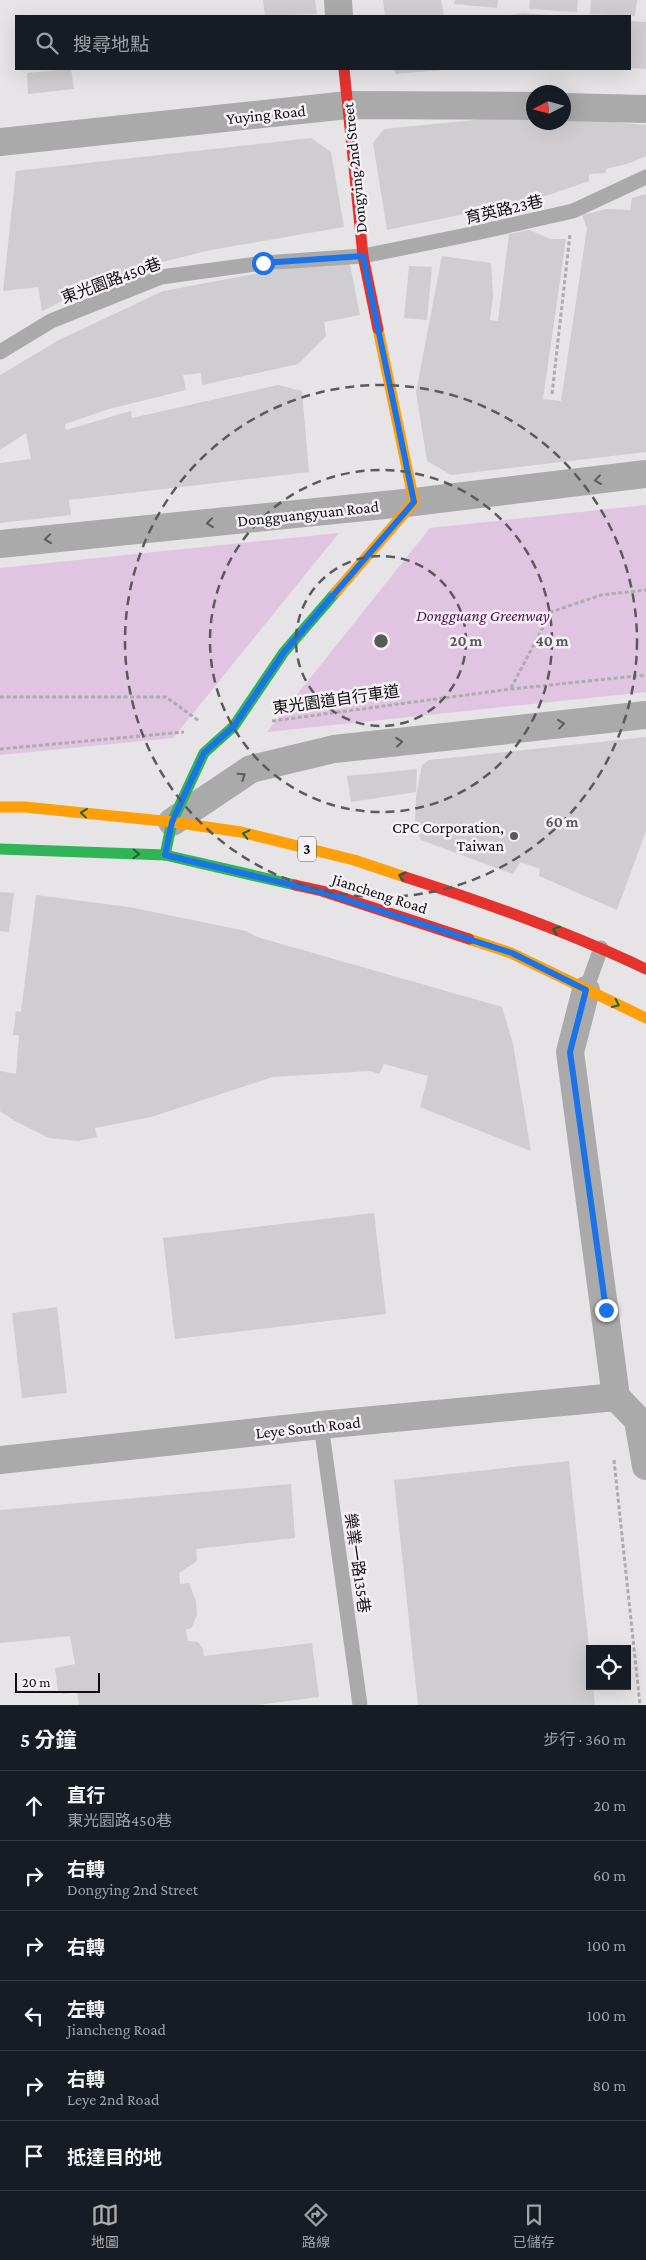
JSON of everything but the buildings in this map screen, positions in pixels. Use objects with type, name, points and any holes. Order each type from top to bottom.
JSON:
[{"type":"main road","name":"Dongying 2nd Street","points":[[344,70],[363,256],[414,502]]},
{"type":"main road","points":[[165,855],[172,822],[204,753],[234,726],[284,652],[414,502]]},
{"type":"main road","name":"Jiancheng Road","points":[[0,808],[25,807],[172,822],[241,832],[354,860],[496,906],[601,948],[646,969]]},
{"type":"main road","name":"Jiancheng Road","points":[[0,849],[165,855],[332,894],[512,953],[646,1018]]},
{"type":"street","points":[[338,0],[339,15]]},
{"type":"street","name":"Yuying Road","points":[[0,142],[348,106],[526,106]]},
{"type":"street","points":[[571,107],[646,109]]},
{"type":"street","name":"Dongguangyuan Road","points":[[0,544],[414,502],[646,474]]},
{"type":"street","points":[[172,822],[251,769],[334,749],[646,715]]},
{"type":"street","points":[[586,990],[570,1052],[616,1398],[638,1420],[646,1466]]},
{"type":"street","name":"Leye South Road","points":[[0,1460],[321,1426],[616,1398]]},
{"type":"lane","name":"育英路23巷","points":[[363,256],[573,211],[646,177]]},
{"type":"lane","name":"東光園路450巷","points":[[0,352],[51,320],[161,277],[263,263],[363,256]]},
{"type":"lane","points":[[586,990],[601,948]]},
{"type":"lane","name":"樂業一路135巷","points":[[321,1426],[360,1705]]},
{"type":"path","points":[[552,394],[573,211]]},
{"type":"path","points":[[511,689],[551,612],[601,595],[646,590]]},
{"type":"path","name":"東光園道自行車道","points":[[0,697],[166,697],[210,728],[511,689],[646,675]]},
{"type":"path","points":[[0,749],[191,731]]},
{"type":"path","points":[[613,1453],[640,1705]]},
{"type":"green space","name":"Dongguang Greenway","points":[[646,505],[646,692],[267,732],[430,528]]},
{"type":"green space","points":[[339,533],[173,738],[0,755],[0,568]]},
{"type":"traffic: fast","points":[[165,855],[172,822],[204,753],[234,726],[284,652],[336,592]]},
{"type":"traffic: fast","points":[[0,849],[165,855],[295,885]]},
{"type":"traffic: slow","points":[[336,592],[414,502],[378,329]]},
{"type":"traffic: slow","points":[[0,807],[25,807],[172,822],[241,832],[354,860],[405,877]]},
{"type":"traffic: slow","points":[[469,939],[511,953],[646,1018]]},
{"type":"traffic: jam","points":[[344,70],[363,256],[378,329]]},
{"type":"traffic: jam","points":[[405,877],[527,919],[646,969]]},
{"type":"traffic: jam","points":[[295,885],[322,891],[469,939]]},
{"type":"place","name":"CPC Corporation, Taiwan","points":[[514,836]]},
{"type":"route","points":[[263,263],[363,256],[414,502],[284,652],[234,726],[204,753],[172,822],[165,855],[322,892],[512,953],[586,990],[570,1052],[606,1310]]}]
